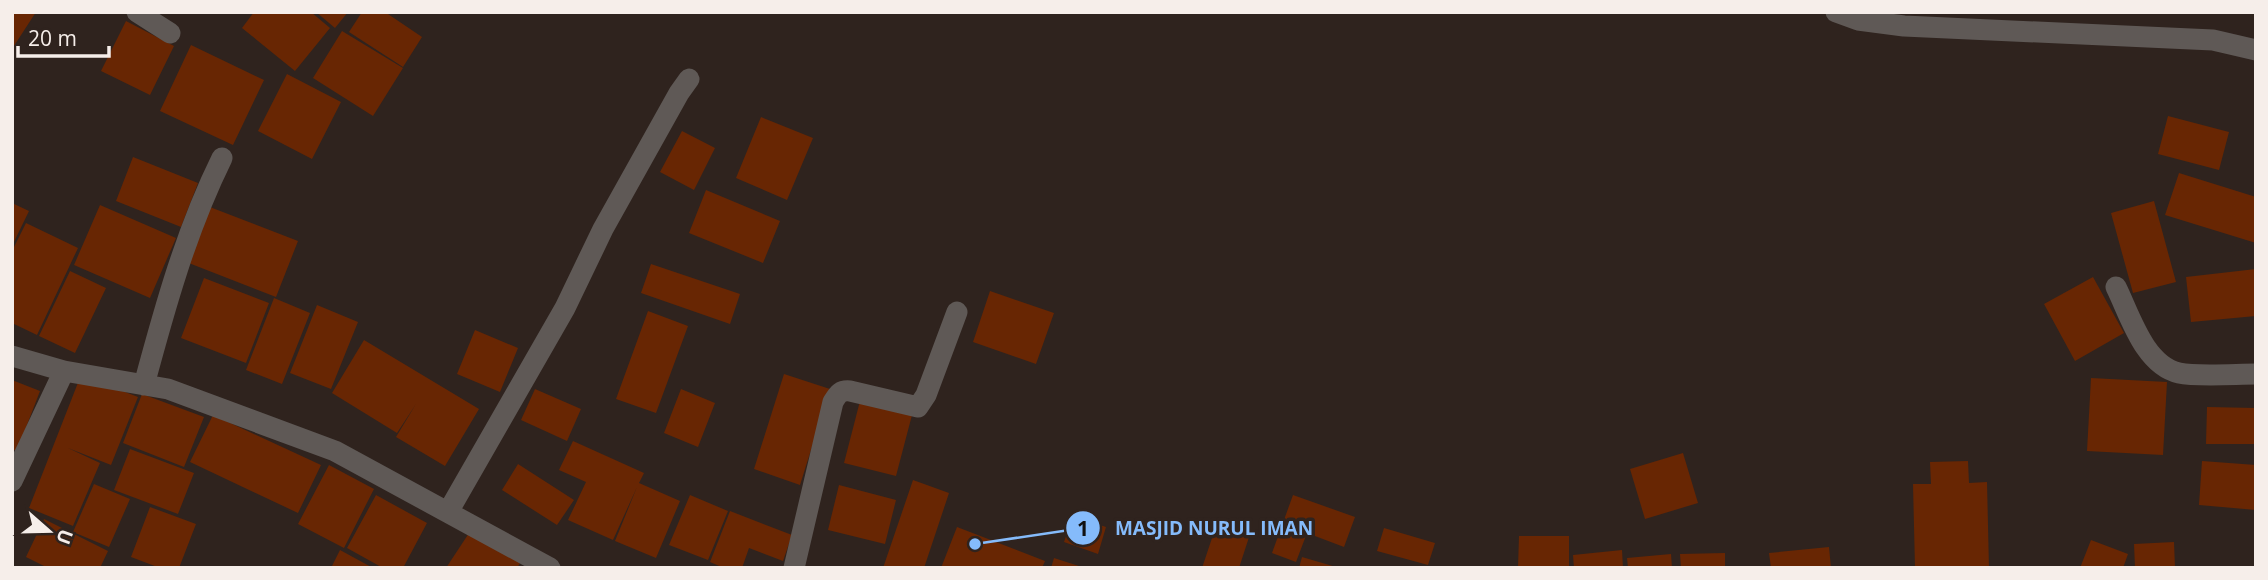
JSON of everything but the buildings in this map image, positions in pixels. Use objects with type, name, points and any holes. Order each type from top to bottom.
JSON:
[{"type":"street","points":[[137,12],[170,33]]},
{"type":"street","points":[[1836,12],[1858,20],[1905,26],[2213,40],[2256,50]]},
{"type":"street","points":[[448,513],[565,308],[619,199],[679,93],[690,79]]},
{"type":"street","points":[[144,385],[171,284],[202,198],[222,158]]},
{"type":"street","points":[[2116,287],[2143,343],[2160,363],[2178,373],[2256,374]]},
{"type":"street","points":[[794,568],[837,394],[843,390],[850,391],[918,407],[926,395],[957,312]]},
{"type":"street","points":[[12,356],[64,371],[168,389],[335,451],[551,568]]},
{"type":"street","points":[[12,481],[64,371]]},
{"type":"place","name":"MASJID NURUL IMAN","points":[[975,544]]}]
